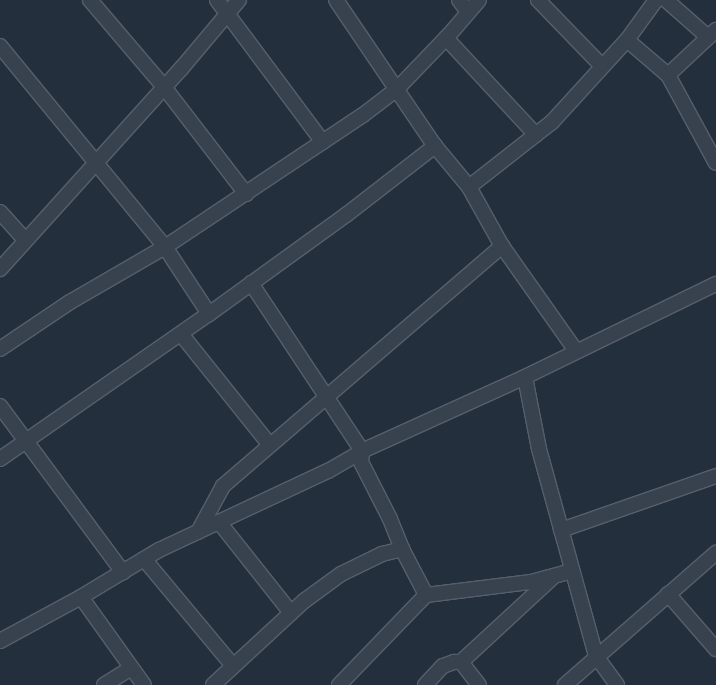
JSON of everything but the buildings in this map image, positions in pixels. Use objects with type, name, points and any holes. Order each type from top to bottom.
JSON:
[{"type":"street","points":[[90,0],[164,87],[246,194]]},
{"type":"street","points":[[217,0],[323,142]]},
{"type":"street","points":[[0,269],[229,15],[239,0]]},
{"type":"street","points":[[336,0],[435,146],[469,186],[502,246],[576,352]]},
{"type":"street","points":[[459,0],[468,12]]},
{"type":"street","points":[[0,349],[70,302],[165,247],[246,194],[397,89],[479,0]]},
{"type":"street","points":[[538,0],[602,66]]},
{"type":"street","points":[[469,186],[536,136],[557,117],[627,40],[656,0]]},
{"type":"street","points":[[666,0],[712,34],[668,75]]},
{"type":"street","points":[[446,38],[536,136]]},
{"type":"street","points":[[627,40],[668,75],[716,163]]},
{"type":"street","points":[[0,46],[165,247],[209,314]]},
{"type":"street","points":[[0,459],[209,314],[346,215],[435,146]]},
{"type":"street","points":[[0,212],[25,240]]},
{"type":"street","points":[[198,532],[223,486],[375,353],[502,246]]},
{"type":"street","points":[[251,283],[325,398],[362,451],[361,462],[426,595]]},
{"type":"street","points":[[0,641],[81,597],[144,559],[198,532],[328,471],[362,451],[526,377],[716,284]]},
{"type":"street","points":[[181,334],[270,444]]},
{"type":"street","points":[[526,377],[539,449],[596,656],[617,685]]},
{"type":"street","points":[[0,406],[24,441],[123,572]]},
{"type":"street","points":[[561,530],[716,476]]},
{"type":"street","points":[[219,522],[291,613]]},
{"type":"street","points":[[213,685],[291,613],[341,574],[382,554],[402,549]]},
{"type":"street","points":[[565,685],[716,552]]},
{"type":"street","points":[[144,559],[233,666]]},
{"type":"street","points":[[339,685],[426,595],[479,589],[572,571]]},
{"type":"street","points":[[425,685],[443,666],[454,662],[462,662],[554,576]]},
{"type":"street","points":[[668,594],[716,649]]},
{"type":"street","points":[[81,597],[144,685]]},
{"type":"street","points":[[462,662],[479,685]]},
{"type":"street","points":[[104,685],[131,668]]}]
